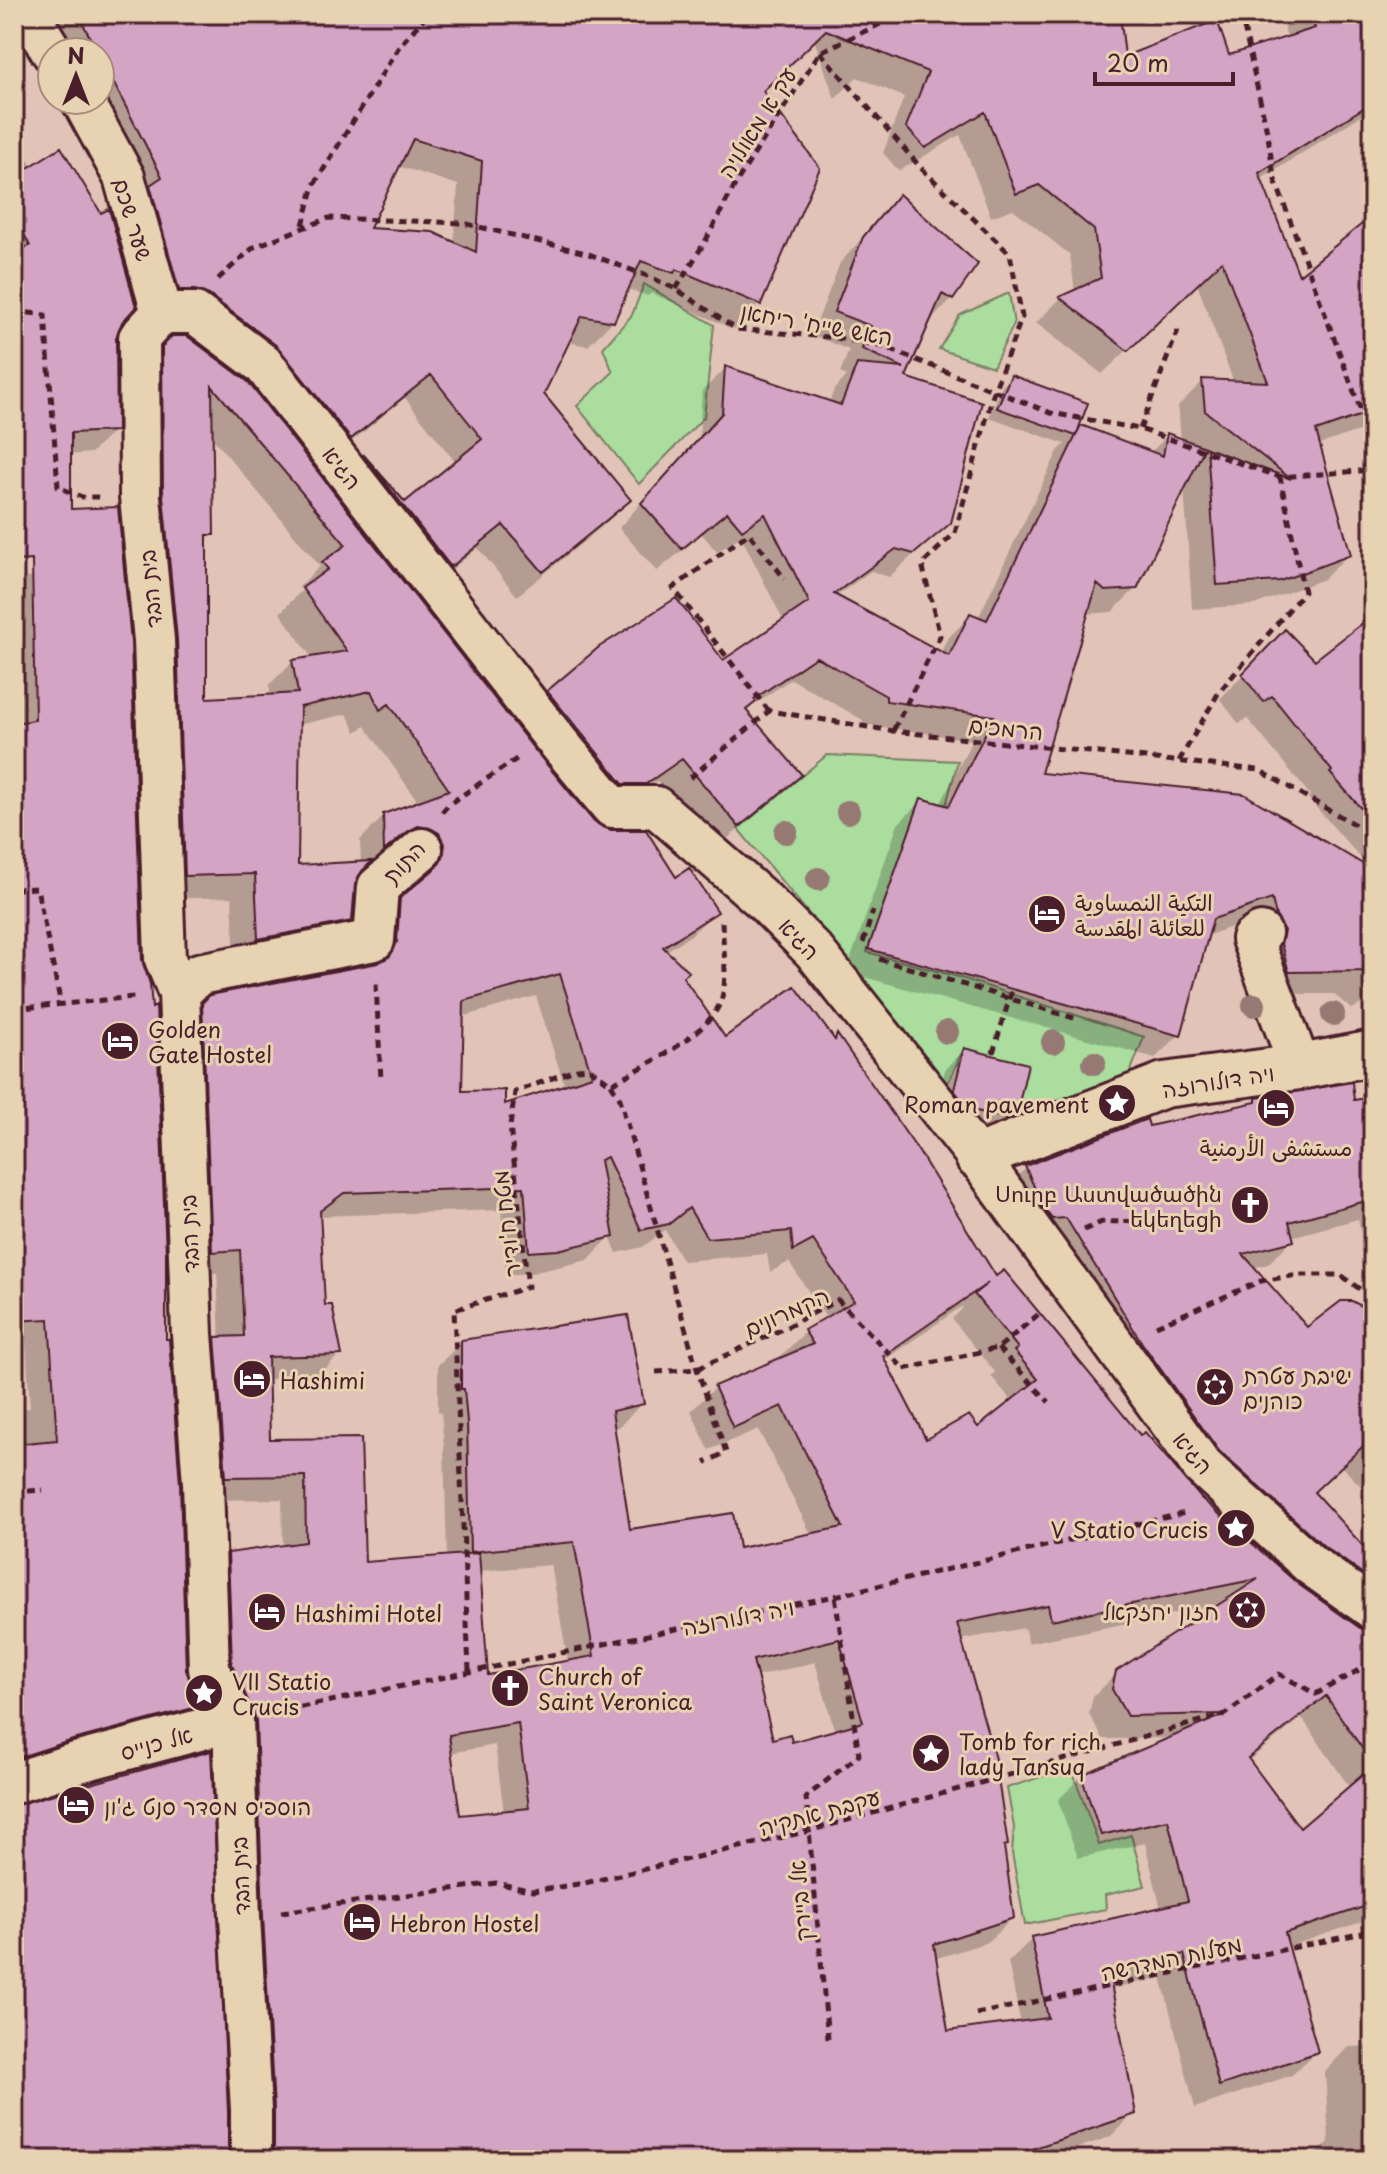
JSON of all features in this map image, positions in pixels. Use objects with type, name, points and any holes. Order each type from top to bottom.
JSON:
[{"type":"street","points":[[29,14],[42,36]]},
{"type":"street","name":"שער שכם","points":[[91,116],[124,177],[178,313]]},
{"type":"street","name":"בית הבד","points":[[178,313],[139,338],[140,497],[154,640],[165,959],[179,993],[209,1669],[233,1721],[251,2160]]},
{"type":"street","name":"הגיא","points":[[178,313],[263,364],[552,735],[612,807],[656,807],[763,900],[814,951],[978,1157],[1202,1466],[1311,1565],[1373,1609]]},
{"type":"street","name":"התות","points":[[374,940],[378,887],[422,849]]},
{"type":"street","points":[[1261,933],[1252,939],[1300,1067]]},
{"type":"street","points":[[179,993],[199,974],[374,940]]},
{"type":"street","name":"ויה דולורוזה","points":[[978,1157],[1164,1085],[1300,1067],[1373,1053]]},
{"type":"street","name":"אל כנייס","points":[[14,1783],[79,1762],[233,1721]]},
{"type":"path","points":[[303,226],[314,185],[400,45],[428,14]]},
{"type":"path","name":"עק א מאולויה","points":[[676,289],[737,181],[820,52],[902,14]]},
{"type":"path","points":[[1241,14],[1274,177],[1373,443]]},
{"type":"path","points":[[820,52],[921,168],[1010,254],[1022,317],[994,391],[955,533],[922,564],[940,636],[893,731]]},
{"type":"path","name":"האש שייח' ריחאן","points":[[178,313],[254,247],[303,226],[329,218],[463,223],[586,253],[676,289],[736,329],[837,338],[884,347],[1051,413],[1140,429],[1280,477],[1373,470]]},
{"type":"path","points":[[14,311],[45,315],[58,487],[82,497],[140,497]]},
{"type":"path","points":[[1140,429],[1178,330]]},
{"type":"path","points":[[1179,761],[1219,692],[1304,592],[1280,477]]},
{"type":"path","points":[[656,807],[769,711],[673,588],[749,533],[785,579]]},
{"type":"path","name":"הרמכים","points":[[769,711],[893,731],[1259,770],[1373,835]]},
{"type":"path","name":"התות","points":[[422,849],[436,818],[449,804],[552,735]]},
{"type":"path","points":[[14,889],[37,888],[61,1005]]},
{"type":"path","points":[[705,1463],[726,1452],[697,1369],[620,1099],[611,1084],[692,1037],[718,1009],[725,982],[722,922],[763,900]]},
{"type":"path","points":[[860,953],[873,911]]},
{"type":"path","points":[[374,940],[381,1080]]},
{"type":"path","points":[[874,958],[1077,1019]]},
{"type":"path","points":[[993,1053],[1012,990]]},
{"type":"path","points":[[14,1009],[179,993]]},
{"type":"path","name":"מטח ח'ודיר","points":[[469,1671],[454,1310],[528,1287],[510,1126],[515,1092],[577,1069],[589,1068],[611,1084]]},
{"type":"path","points":[[1042,1248],[1102,1222],[1161,1221]]},
{"type":"path","points":[[1112,1345],[1261,1281],[1298,1275],[1341,1275],[1373,1299]]},
{"type":"path","name":"הקמרונים","points":[[656,1372],[697,1369],[838,1300],[904,1369],[998,1348],[1042,1311]]},
{"type":"path","points":[[998,1348],[1049,1402]]},
{"type":"path","points":[[14,1492],[43,1490]]},
{"type":"path","name":"ויה דולורוזה","points":[[233,1721],[835,1596],[1241,1499]]},
{"type":"path","name":"אל ביירק","points":[[828,2039],[806,1797],[859,1755],[835,1596]]},
{"type":"path","name":"עקבת אתקיה","points":[[240,1917],[496,1883],[533,1891],[585,1883],[809,1831],[1226,1714],[1279,1674],[1316,1694],[1373,1662]]},
{"type":"path","name":"מעלות המדרשה","points":[[976,2014],[1373,1931]]},
{"type":"green space","points":[[644,284],[714,325],[704,417],[639,484],[577,406],[613,372],[603,348],[632,315]]},
{"type":"green space","points":[[1009,293],[1014,324],[993,367],[939,349],[960,315]]},
{"type":"green space","points":[[827,755],[958,761],[946,805],[921,798],[867,952],[955,976],[1144,1037],[1128,1078],[1116,1085],[1016,1113],[964,1048],[947,1085],[928,1070],[862,977],[738,829]]},
{"type":"green space","points":[[1071,1767],[1099,1845],[1131,1835],[1145,1886],[1105,1895],[1106,1909],[1025,1925],[1012,1853],[1014,1827],[1007,1788]]},
{"type":"building","points":[[78,14],[1120,14],[1125,56],[1217,20],[1229,55],[1315,28],[1311,14],[1373,14],[1373,102],[1259,173],[1299,275],[1373,215],[1373,411],[1316,431],[1351,555],[1280,581],[1217,585],[1207,448],[1291,479],[1205,411],[1202,379],[1268,382],[1222,261],[1128,351],[1059,297],[1101,278],[1094,230],[1039,185],[1016,194],[985,112],[925,148],[906,127],[928,72],[826,30],[763,91],[820,168],[761,305],[676,269],[674,273],[641,261],[614,322],[582,316],[544,394],[631,500],[543,572],[503,525],[451,567],[363,454],[405,502],[482,439],[431,375],[351,439],[277,346],[209,295],[195,290],[179,290],[150,185],[162,177],[116,88],[116,36],[89,36]],"holes":[[[413,139],[482,161],[476,252],[433,232],[370,228]]]},
{"type":"building","points":[[61,147],[101,213],[109,209],[136,307],[122,322],[116,338],[117,431],[71,433],[71,509],[118,507],[131,642],[142,960],[150,984],[152,1008],[156,1006],[166,1254],[166,1339],[169,1339],[180,1484],[186,1670],[201,1706],[14,1759],[14,1444],[57,1440],[49,1319],[14,1321],[14,723],[35,720],[32,560],[14,561],[14,251],[30,246],[14,215],[14,177]]},
{"type":"building","points":[[899,194],[978,264],[953,300],[942,294],[906,377],[982,402],[951,523],[914,554],[896,549],[834,594],[949,656],[970,613],[987,620],[1081,425],[1163,456],[1167,433],[1205,447],[1137,589],[1105,591],[1097,584],[1041,773],[1244,794],[1373,870],[1373,971],[1289,972],[1281,944],[1284,931],[1272,899],[1213,919],[1181,1036],[868,949],[921,798],[949,806],[994,716],[886,701],[886,696],[816,657],[754,699],[756,702],[746,710],[802,775],[739,827],[682,759],[646,784],[623,784],[547,691],[599,647],[676,598],[723,660],[809,602],[765,514],[742,530],[727,512],[682,549],[641,503],[722,413],[725,366],[841,405],[857,364],[904,368],[862,349],[871,326],[834,312],[863,237]]},
{"type":"building","points":[[172,336],[187,336],[247,381],[594,822],[611,830],[646,830],[676,877],[689,868],[718,912],[663,947],[689,972],[683,977],[725,1037],[795,986],[835,1040],[837,1034],[919,1152],[996,1276],[1004,1270],[1140,1435],[1145,1432],[1201,1498],[1298,1584],[1360,1628],[1373,1632],[1373,1764],[1326,1696],[1248,1758],[1300,1828],[1373,1766],[1373,1904],[1285,1933],[1318,2052],[1219,2086],[1184,1954],[1109,1973],[1136,2114],[1023,2152],[1025,2160],[274,2160],[256,1720],[232,1664],[228,1553],[306,1542],[305,1476],[226,1477],[215,1337],[244,1336],[240,1250],[212,1252],[202,1003],[210,995],[378,963],[390,956],[397,942],[400,898],[438,866],[445,845],[439,833],[418,826],[384,851],[383,814],[449,790],[389,704],[380,710],[371,691],[300,707],[298,865],[372,861],[355,884],[352,921],[258,939],[255,874],[185,876],[177,639],[163,496],[162,347]],"holes":[[[212,386],[346,545],[322,562],[328,569],[302,588],[347,651],[292,660],[298,693],[207,698],[207,535],[214,535]],[[560,974],[592,1076],[505,1104],[505,1090],[462,1091],[464,1001]],[[607,1157],[641,1230],[669,1224],[689,1208],[707,1238],[791,1231],[793,1251],[813,1240],[854,1301],[804,1330],[813,1344],[714,1386],[733,1428],[782,1406],[843,1527],[739,1548],[733,1513],[630,1529],[612,1411],[644,1404],[628,1315],[461,1340],[461,1389],[464,1389],[467,1422],[470,1552],[574,1542],[594,1656],[488,1675],[479,1553],[365,1562],[361,1438],[270,1439],[268,1357],[342,1355],[332,1305],[325,1305],[320,1211],[344,1193],[524,1187],[529,1252],[558,1250],[614,1237],[600,1160]],[[988,1283],[974,1294],[1018,1348],[1014,1351],[1038,1379],[978,1427],[969,1415],[926,1439],[883,1356]],[[1258,1579],[1116,1671],[1112,1689],[1127,1716],[1226,1714],[1081,1775],[1101,1835],[1168,1820],[1188,1901],[1031,1937],[1048,2018],[948,2031],[934,1944],[1014,1918],[1004,1846],[1008,1845],[995,1759],[957,1623],[1048,1605],[1051,1620]],[[839,1639],[863,1722],[792,1742],[790,1734],[773,1739],[753,1660]],[[518,1723],[529,1808],[460,1815],[449,1735]]]},
{"type":"building","points":[[1011,375],[1088,403],[1076,436],[997,408]]},
{"type":"building","points":[[1373,615],[1373,822],[1330,773],[1332,771],[1272,696],[1263,702],[1242,674],[1285,629],[1315,660]]},
{"type":"building","points":[[964,1048],[1028,1064],[1016,1116],[1008,1119],[969,1109],[954,1090]]},
{"type":"building","points":[[1352,1082],[1354,1100],[1373,1097],[1373,1199],[1289,1222],[1294,1241],[1243,1254],[1307,1327],[1341,1301],[1352,1301],[1373,1312],[1373,1437],[1314,1492],[1373,1557],[1373,1581],[1325,1547],[1219,1451],[1142,1343],[1066,1218],[1052,1219],[1043,1207],[1025,1166],[1147,1119],[1149,1126],[1256,1102],[1256,1098]]},
{"type":"building","points":[[211,1751],[228,2160],[14,2160],[14,1805]]},
{"type":"place","name":"التكية النمساوية للعائلة المقدسة","points":[[1047,914]]},
{"type":"place","name":"Golden Gate Hostel","points":[[120,1041]]},
{"type":"place","name":"Roman pavement","points":[[1117,1103]]},
{"type":"place","name":"مستشفى الأرمنية","points":[[1276,1108]]},
{"type":"place","name":"Սուրբ Աստվածածին եկեղեցի","points":[[1250,1205]]},
{"type":"place","name":"Hashimi","points":[[252,1379]]},
{"type":"place","name":"ישיבת עטרת כוהנים","points":[[1215,1387]]},
{"type":"place","name":"V Statio Crucis","points":[[1236,1528]]},
{"type":"place","name":"חזון יחזקאל","points":[[1247,1610]]},
{"type":"place","name":"Hashimi Hotel","points":[[267,1612]]},
{"type":"place","name":"Church of Saint Veronica","points":[[510,1688]]},
{"type":"place","name":"VII Statio Crucis","points":[[204,1693]]},
{"type":"place","name":"Tomb for rich lady Tansuq","points":[[931,1753]]},
{"type":"place","name":"הוספיס מסדר סנט ג'ון","points":[[76,1805]]},
{"type":"place","name":"Hebron Hostel","points":[[362,1922]]}]
